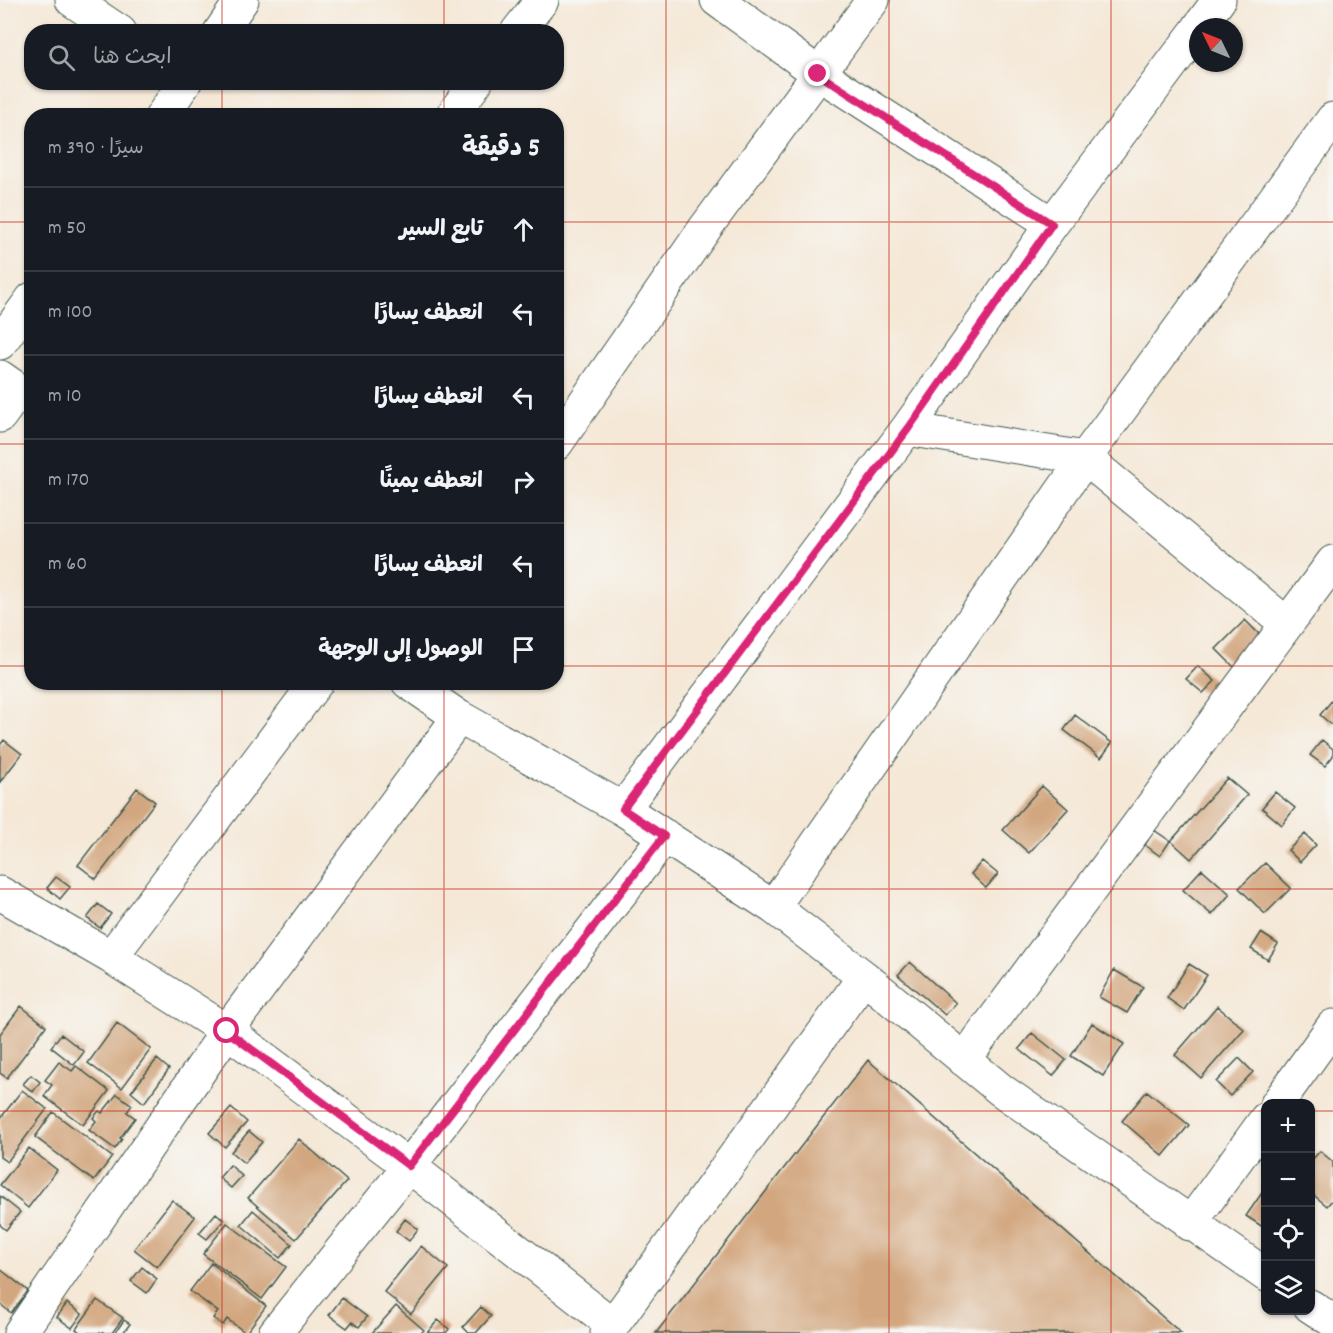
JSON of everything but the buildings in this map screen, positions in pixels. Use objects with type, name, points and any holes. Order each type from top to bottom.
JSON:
[{"type":"street","points":[[72,0],[108,24]]},
{"type":"street","points":[[226,24],[242,0]]},
{"type":"street","points":[[523,24],[542,0]]},
{"type":"street","points":[[717,0],[818,74],[1052,224]]},
{"type":"street","points":[[564,432],[706,227],[873,0]]},
{"type":"street","points":[[1206,18],[1219,0]]},
{"type":"street","points":[[623,809],[908,429],[1052,224],[1189,41]]},
{"type":"street","points":[[167,108],[180,90]]},
{"type":"street","points":[[458,108],[470,90]]},
{"type":"street","points":[[773,907],[1085,458],[1333,119]]},
{"type":"street","points":[[0,343],[24,310]]},
{"type":"street","points":[[0,416],[17,389]]},
{"type":"street","points":[[908,429],[1085,458],[1287,624]]},
{"type":"street","points":[[964,1060],[1333,562]]},
{"type":"street","points":[[111,957],[311,690]]},
{"type":"street","points":[[420,690],[459,717],[623,809],[773,907],[864,977],[1001,1090],[1261,1272]]},
{"type":"street","points":[[20,1333],[227,1031],[459,717]]},
{"type":"street","points":[[275,1333],[409,1166],[664,836]]},
{"type":"street","points":[[4,904],[111,957],[227,1031],[409,1166],[610,1329],[864,977]]},
{"type":"street","points":[[1281,1099],[1333,1026]]},
{"type":"street","points":[[1190,1224],[1261,1126]]},
{"type":"route","points":[[227,1031],[409,1166],[664,836],[623,809],[908,429],[1052,224],[818,74]]}]
